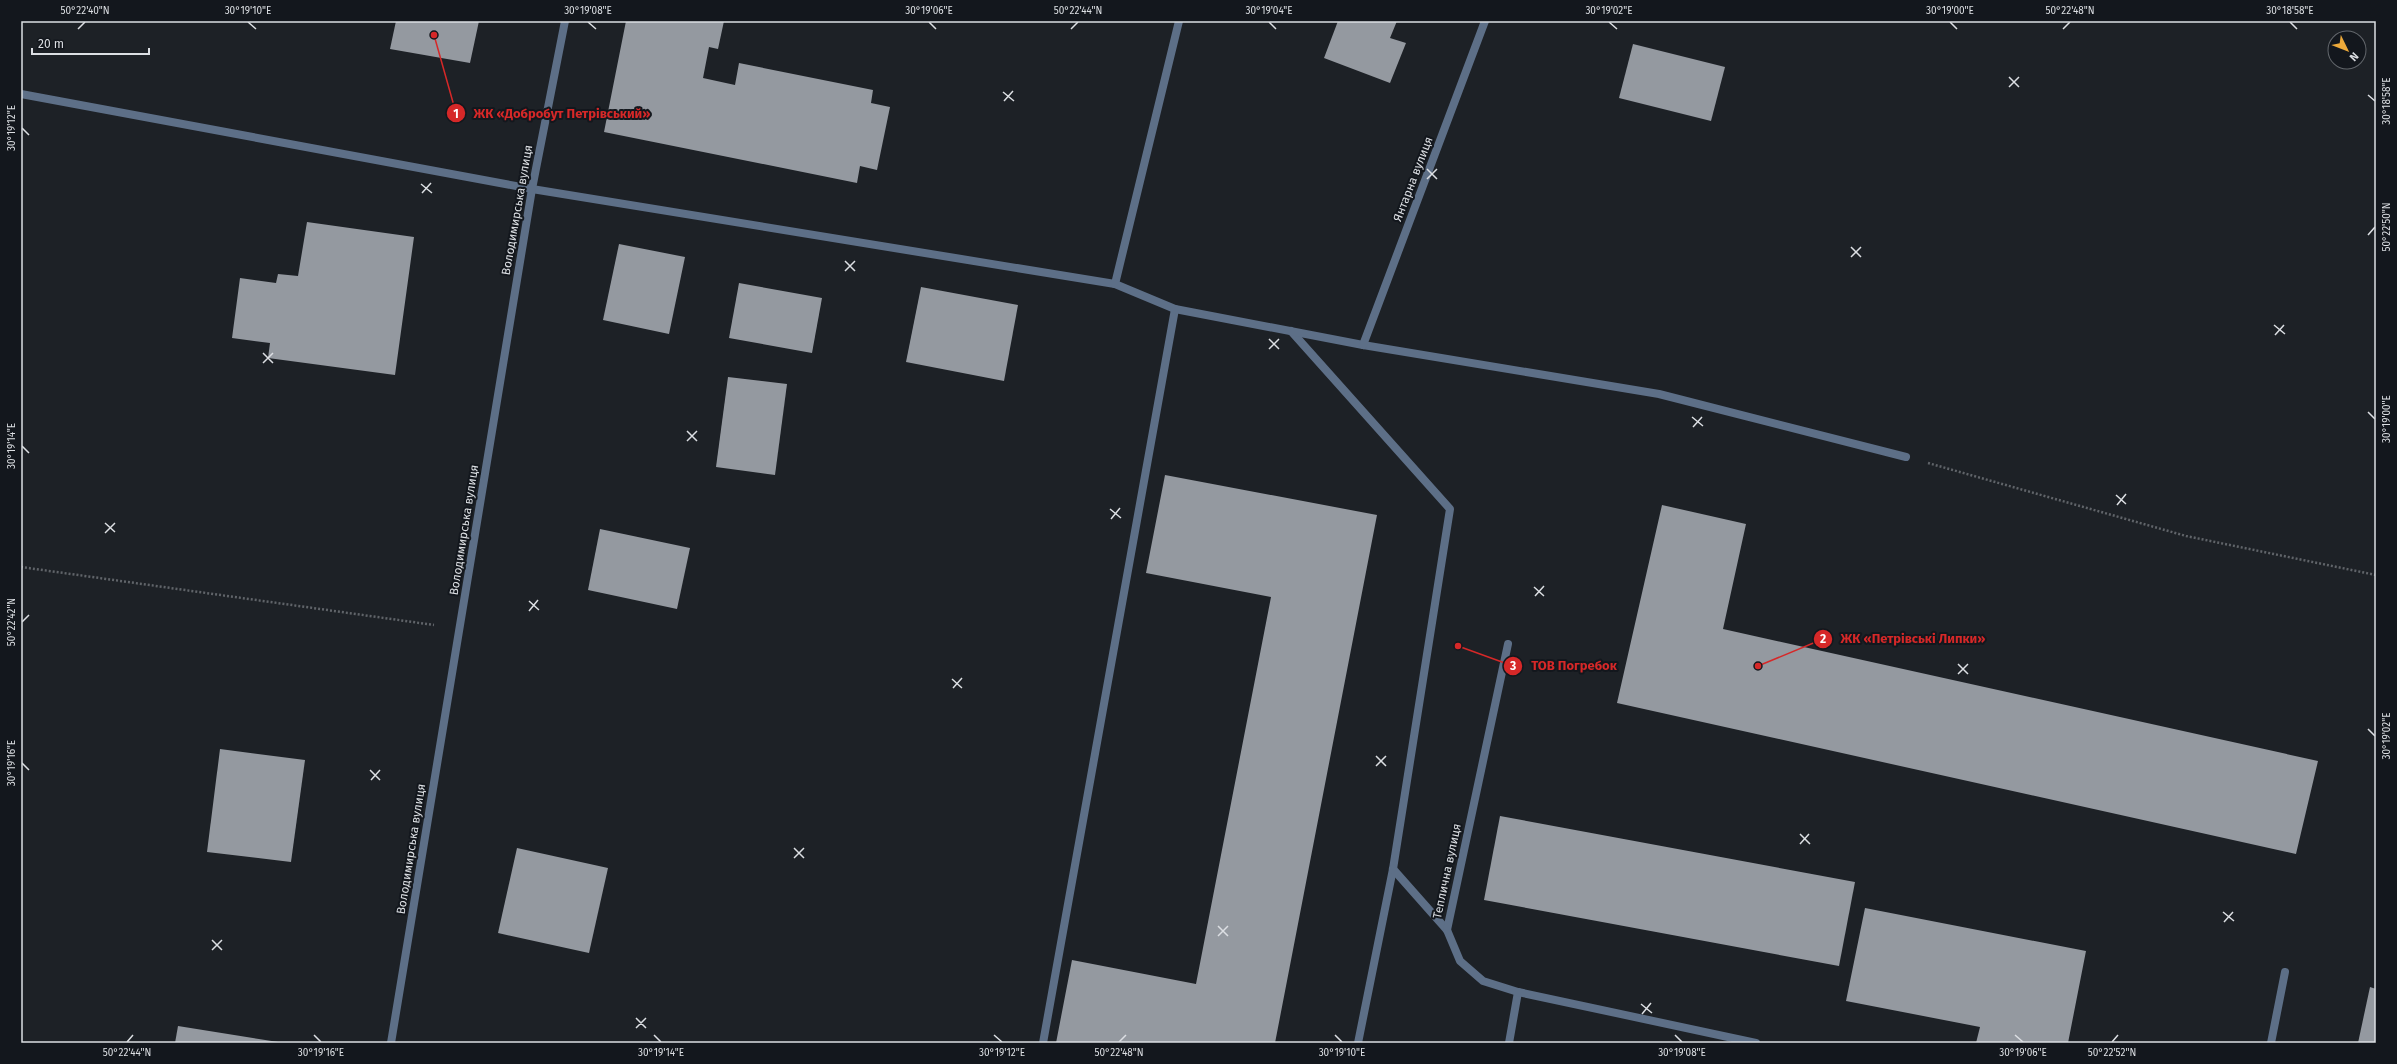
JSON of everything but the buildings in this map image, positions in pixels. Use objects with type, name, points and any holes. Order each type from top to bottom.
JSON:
[{"type":"street","name":"Володимирська вулиця","points":[[391,1043],[532,189],[565,21]]},
{"type":"street","points":[[1115,284],[1179,21]]},
{"type":"street","name":"Янтарна вулиця","points":[[1363,345],[1485,21]]},
{"type":"street","points":[[21,94],[532,189],[1115,284],[1175,309],[1363,345],[1659,394],[1906,457]]},
{"type":"street","points":[[1043,1043],[1175,309]]},
{"type":"street","points":[[1291,331],[1450,509],[1393,869],[1358,1043]]},
{"type":"street","name":"Теплична вулиця","points":[[1508,644],[1447,930],[1460,961],[1483,981],[1518,992],[1756,1043]]},
{"type":"street","points":[[1393,869],[1447,930]]},
{"type":"street","points":[[2270,1043],[2285,972]]},
{"type":"street","points":[[1509,1043],[1518,992]]},
{"type":"path","points":[[1906,457],[2186,536],[2376,574]]},
{"type":"path","points":[[21,567],[460,628]]},
{"type":"place","name":"ЖК «Добробут Петрівський»","points":[[434,35]]},
{"type":"place","name":"ТОВ Погребок","points":[[1458,646]]},
{"type":"place","name":"ЖК «Петрівські Липки»","points":[[1758,666]]}]
